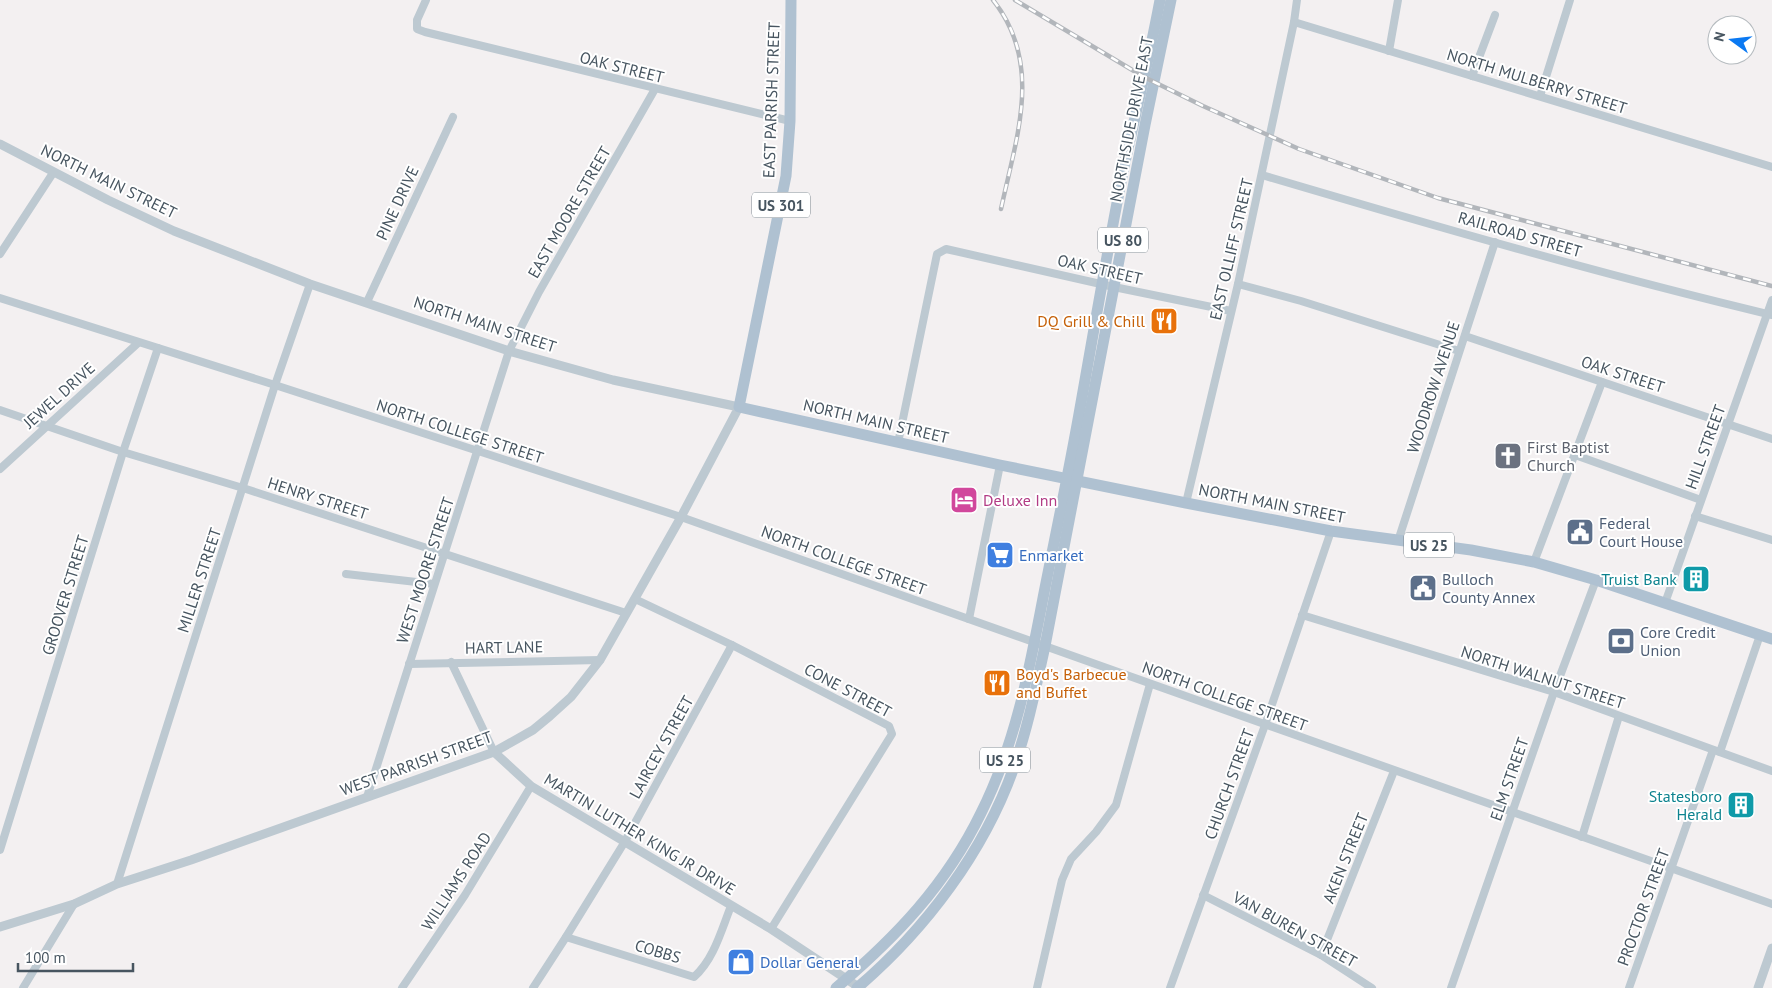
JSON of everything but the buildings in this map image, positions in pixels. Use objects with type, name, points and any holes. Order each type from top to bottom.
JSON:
[{"type":"main road","name":"EAST PARRISH STREET","points":[[739,407],[786,176],[790,121],[791,0]]},
{"type":"main road","name":"NORTHSIDE DRIVE EAST","points":[[1072,480],[1102,285],[1125,163],[1160,0]]},
{"type":"main road","name":"NORTHSIDE DRIVE EAST","points":[[1072,480],[1114,287],[1171,0]]},
{"type":"main road","name":"NORTH MAIN STREET","points":[[739,407],[1000,465],[1186,503],[1331,531],[1471,550],[1534,562],[1596,580],[1772,639]]},
{"type":"main road","name":"US 25","points":[[858,988],[892,956],[936,906],[963,869],[988,826],[1013,769],[1029,720],[1040,644],[1072,480]]},
{"type":"main road","name":"US 25","points":[[836,988],[890,941],[949,870],[981,814],[1006,756],[1040,644]]},
{"type":"street","name":"OAK STREET","points":[[426,0],[417,20],[416,29],[448,39],[790,121]]},
{"type":"street","name":"EAST OLLIFF STREET","points":[[1186,503],[1238,284],[1294,22],[1297,0]]},
{"type":"street","points":[[1389,52],[1398,0]]},
{"type":"street","points":[[1540,96],[1570,0]]},
{"type":"street","points":[[1472,76],[1496,14]]},
{"type":"street","name":"NORTH MULBERRY STREET","points":[[1294,22],[1772,167]]},
{"type":"street","name":"EAST MOORE STREET","points":[[509,351],[539,292],[655,89]]},
{"type":"street","name":"PINE DRIVE","points":[[367,302],[453,117]]},
{"type":"street","name":"NORTH MAIN STREET","points":[[0,144],[53,173],[174,231],[310,284],[509,351],[613,380],[739,407]]},
{"type":"street","points":[[0,254],[53,173]]},
{"type":"street","name":"RAILROAD STREET","points":[[1262,175],[1495,242],[1722,304],[1770,314]]},
{"type":"street","name":"WOODROW AVENUE","points":[[1398,541],[1495,242]]},
{"type":"street","name":"OAK STREET","points":[[898,443],[937,254],[946,249],[1102,285],[1231,311]]},
{"type":"street","name":"MILLER STREET","points":[[117,884],[275,385],[310,284]]},
{"type":"street","points":[[1238,284],[1301,301],[1459,351]]},
{"type":"street","name":"NORTH COLLEGE STREET","points":[[0,298],[681,517],[1772,904]]},
{"type":"street","name":"HILL STREET","points":[[1665,603],[1728,424],[1770,314],[1772,300]]},
{"type":"street","name":"OAK STREET","points":[[1465,336],[1772,439]]},
{"type":"street","name":"JEWEL DRIVE","points":[[0,469],[138,343]]},
{"type":"street","name":"GROOVER STREET","points":[[0,850],[123,452],[158,348]]},
{"type":"street","name":"WEST MOORE STREET","points":[[368,797],[509,351]]},
{"type":"street","points":[[1534,562],[1602,382]]},
{"type":"street","name":"WEST PARRISH STREET","points":[[0,927],[74,904],[117,884],[191,860],[494,752],[533,730],[571,697],[600,660],[681,517],[739,407]]},
{"type":"street","name":"HENRY STREET","points":[[0,410],[123,452],[243,488],[626,613]]},
{"type":"street","points":[[1575,455],[1701,500]]},
{"type":"street","points":[[969,619],[1000,465]]},
{"type":"street","points":[[1695,516],[1772,540]]},
{"type":"street","name":"CHURCH STREET","points":[[1170,988],[1265,725],[1331,531]]},
{"type":"street","points":[[346,574],[434,584]]},
{"type":"street","name":"ELM STREET","points":[[1451,988],[1554,692],[1596,580]]},
{"type":"street","name":"CONE STREET","points":[[635,598],[732,645],[889,726],[892,734],[771,930]]},
{"type":"street","name":"NORTH WALNUT STREET","points":[[1302,616],[1554,692],[1772,771]]},
{"type":"street","name":"PROCTOR STREET","points":[[1629,988],[1671,869],[1760,635]]},
{"type":"street","name":"LAIRCEY STREET","points":[[532,988],[566,938],[624,843],[732,645]]},
{"type":"street","name":"HART LANE","points":[[409,664],[600,660]]},
{"type":"street","name":"MARTIN LUTHER KING JR DRIVE","points":[[452,662],[494,752],[531,786],[771,930],[858,988]]},
{"type":"street","points":[[1037,988],[1062,880],[1071,859],[1096,832],[1116,806],[1150,684]]},
{"type":"street","points":[[1582,837],[1619,716]]},
{"type":"street","name":"AKEN STREET","points":[[1321,955],[1394,771]]},
{"type":"street","name":"WILLIAMS ROAD","points":[[402,988],[465,895],[531,786]]},
{"type":"street","name":"VAN BUREN STREET","points":[[1203,895],[1321,955],[1372,988]]},
{"type":"street","points":[[23,988],[74,904]]},
{"type":"street","name":"COBBS","points":[[566,938],[694,977],[710,959],[731,906]]},
{"type":"street","points":[[1758,988],[1772,948]]},
{"type":"railway","points":[[993,0],[1009,24],[1018,50],[1022,76],[1019,129],[1001,209]]},
{"type":"railway","points":[[1015,0],[1144,77],[1299,149],[1438,198],[1772,286]]},
{"type":"place","name":"DQ Grill & Chill","points":[[1164,321]]},
{"type":"place","name":"First Baptist Church","points":[[1508,456]]},
{"type":"place","name":"Deluxe Inn","points":[[964,500]]},
{"type":"place","name":"Federal Court House","points":[[1580,532]]},
{"type":"place","name":"Enmarket","points":[[1000,555]]},
{"type":"place","name":"Truist Bank","points":[[1696,579]]},
{"type":"place","name":"Bulloch County Annex","points":[[1423,588]]},
{"type":"place","name":"Core Credit Union","points":[[1621,641]]},
{"type":"place","name":"Boyd's Barbecue and Buffet","points":[[997,683]]},
{"type":"place","name":"Statesboro Herald","points":[[1741,805]]},
{"type":"place","name":"Dollar General","points":[[741,962]]}]
